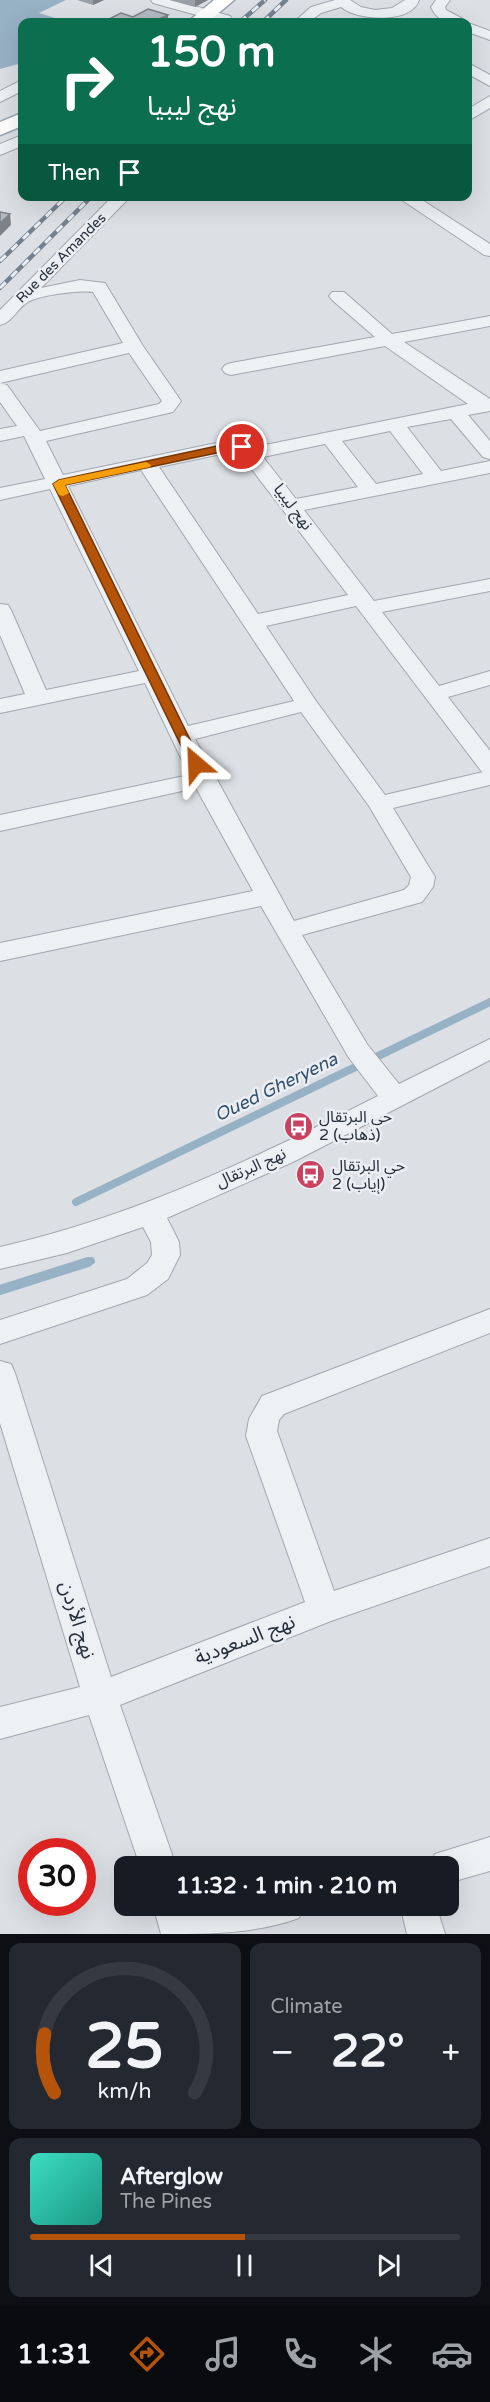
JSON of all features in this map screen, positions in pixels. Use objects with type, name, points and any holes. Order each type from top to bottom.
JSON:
[{"type":"main road","points":[[209,15],[225,0]]},
{"type":"main road","points":[[209,15],[245,0]]},
{"type":"main road","points":[[0,117],[18,109]]},
{"type":"main road","points":[[0,129],[18,121]]},
{"type":"street","points":[[158,0],[209,15]]},
{"type":"street","points":[[443,0],[438,7],[446,18]]},
{"type":"street","points":[[346,3],[364,18]]},
{"type":"street","points":[[305,18],[316,10],[346,3],[381,13],[408,5]]},
{"type":"street","points":[[392,18],[408,5]]},
{"type":"street","points":[[472,29],[490,36]]},
{"type":"street","points":[[472,70],[490,82]]},
{"type":"street","points":[[0,97],[18,87]]},
{"type":"street","points":[[472,113],[490,101]]},
{"type":"street","points":[[0,150],[18,142]]},
{"type":"street","name":"Rue des Amandes","points":[[0,320],[118,201]]},
{"type":"street","points":[[412,201],[490,251]]},
{"type":"street","points":[[0,435],[32,433],[166,408],[172,401],[134,346],[99,287],[80,285],[21,298]]},
{"type":"street","points":[[338,297],[389,340],[487,406]]},
{"type":"street","points":[[231,369],[490,321]]},
{"type":"street","points":[[0,376],[134,346]]},
{"type":"street","points":[[0,389],[32,433],[203,779],[287,931],[358,1051],[394,1098]]},
{"type":"street","points":[[0,494],[59,484],[234,447],[246,448],[253,453],[487,406]]},
{"type":"street","points":[[455,412],[490,453]]},
{"type":"street","points":[[395,424],[436,478]]},
{"type":"street","points":[[330,438],[371,491]]},
{"type":"street","name":"نهج ليبيا","points":[[253,453],[490,767]]},
{"type":"street","points":[[147,465],[307,704],[379,804],[423,877],[421,887],[412,896],[287,931]]},
{"type":"street","points":[[293,506],[490,467]]},
{"type":"street","points":[[253,622],[366,603],[489,587]]},
{"type":"street","points":[[2,619],[38,698]]},
{"type":"street","points":[[0,706],[153,675]]},
{"type":"street","points":[[435,694],[490,678]]},
{"type":"street","points":[[182,735],[307,704]]},
{"type":"street","points":[[379,804],[490,778]]},
{"type":"street","points":[[0,823],[203,779]]},
{"type":"street","points":[[0,952],[268,896]]},
{"type":"street","name":"نهج البرتقال","points":[[0,1258],[67,1242],[150,1212],[258,1167],[490,1048]]},
{"type":"street","points":[[0,1332],[137,1287],[158,1270],[166,1255],[165,1242],[150,1212]]},
{"type":"street","points":[[324,1609],[262,1436],[261,1425],[266,1414],[273,1405],[490,1321]]},
{"type":"street","name":"نهج الأردن","points":[[0,1373],[100,1696],[155,1856]]},
{"type":"street","name":"نهج السعودية","points":[[0,1724],[100,1696],[324,1609],[487,1562]]},
{"type":"street","points":[[459,1863],[490,1854]]},
{"type":"street","points":[[176,1922],[215,1916]]},
{"type":"street","points":[[421,1916],[426,1934]]},
{"type":"water","points":[[0,0],[66,0],[39,13],[55,18],[18,18],[18,64],[0,69]]},
{"type":"building","points":[[148,9],[168,15],[161,18],[111,18],[121,13],[133,17]]},
{"type":"building","points":[[0,212],[10,214],[0,223]]},
{"type":"waterway","name":"Oued Gheryena","points":[[76,1202],[490,1002]]},
{"type":"waterway","name":"Oued Gheryena","points":[[83,1264],[91,1261]]},
{"type":"waterway","name":"Oued Gheryena","points":[[0,1290],[88,1262]]},
{"type":"railway","points":[[245,18],[265,0]]},
{"type":"railway","points":[[267,18],[286,0]]},
{"type":"railway","points":[[0,261],[62,201]]},
{"type":"railway","points":[[0,288],[87,201]]},
{"type":"slow traffic","points":[[63,493],[59,484],[146,465]]},
{"type":"place","name":"حي البرتقال 2 (ذهاب)","points":[[298,1126]]},
{"type":"place","name":"حي البرتقال 2 (إياب)","points":[[311,1175]]},
{"type":"route","points":[[196,764],[59,484],[226,447],[242,447]]}]
